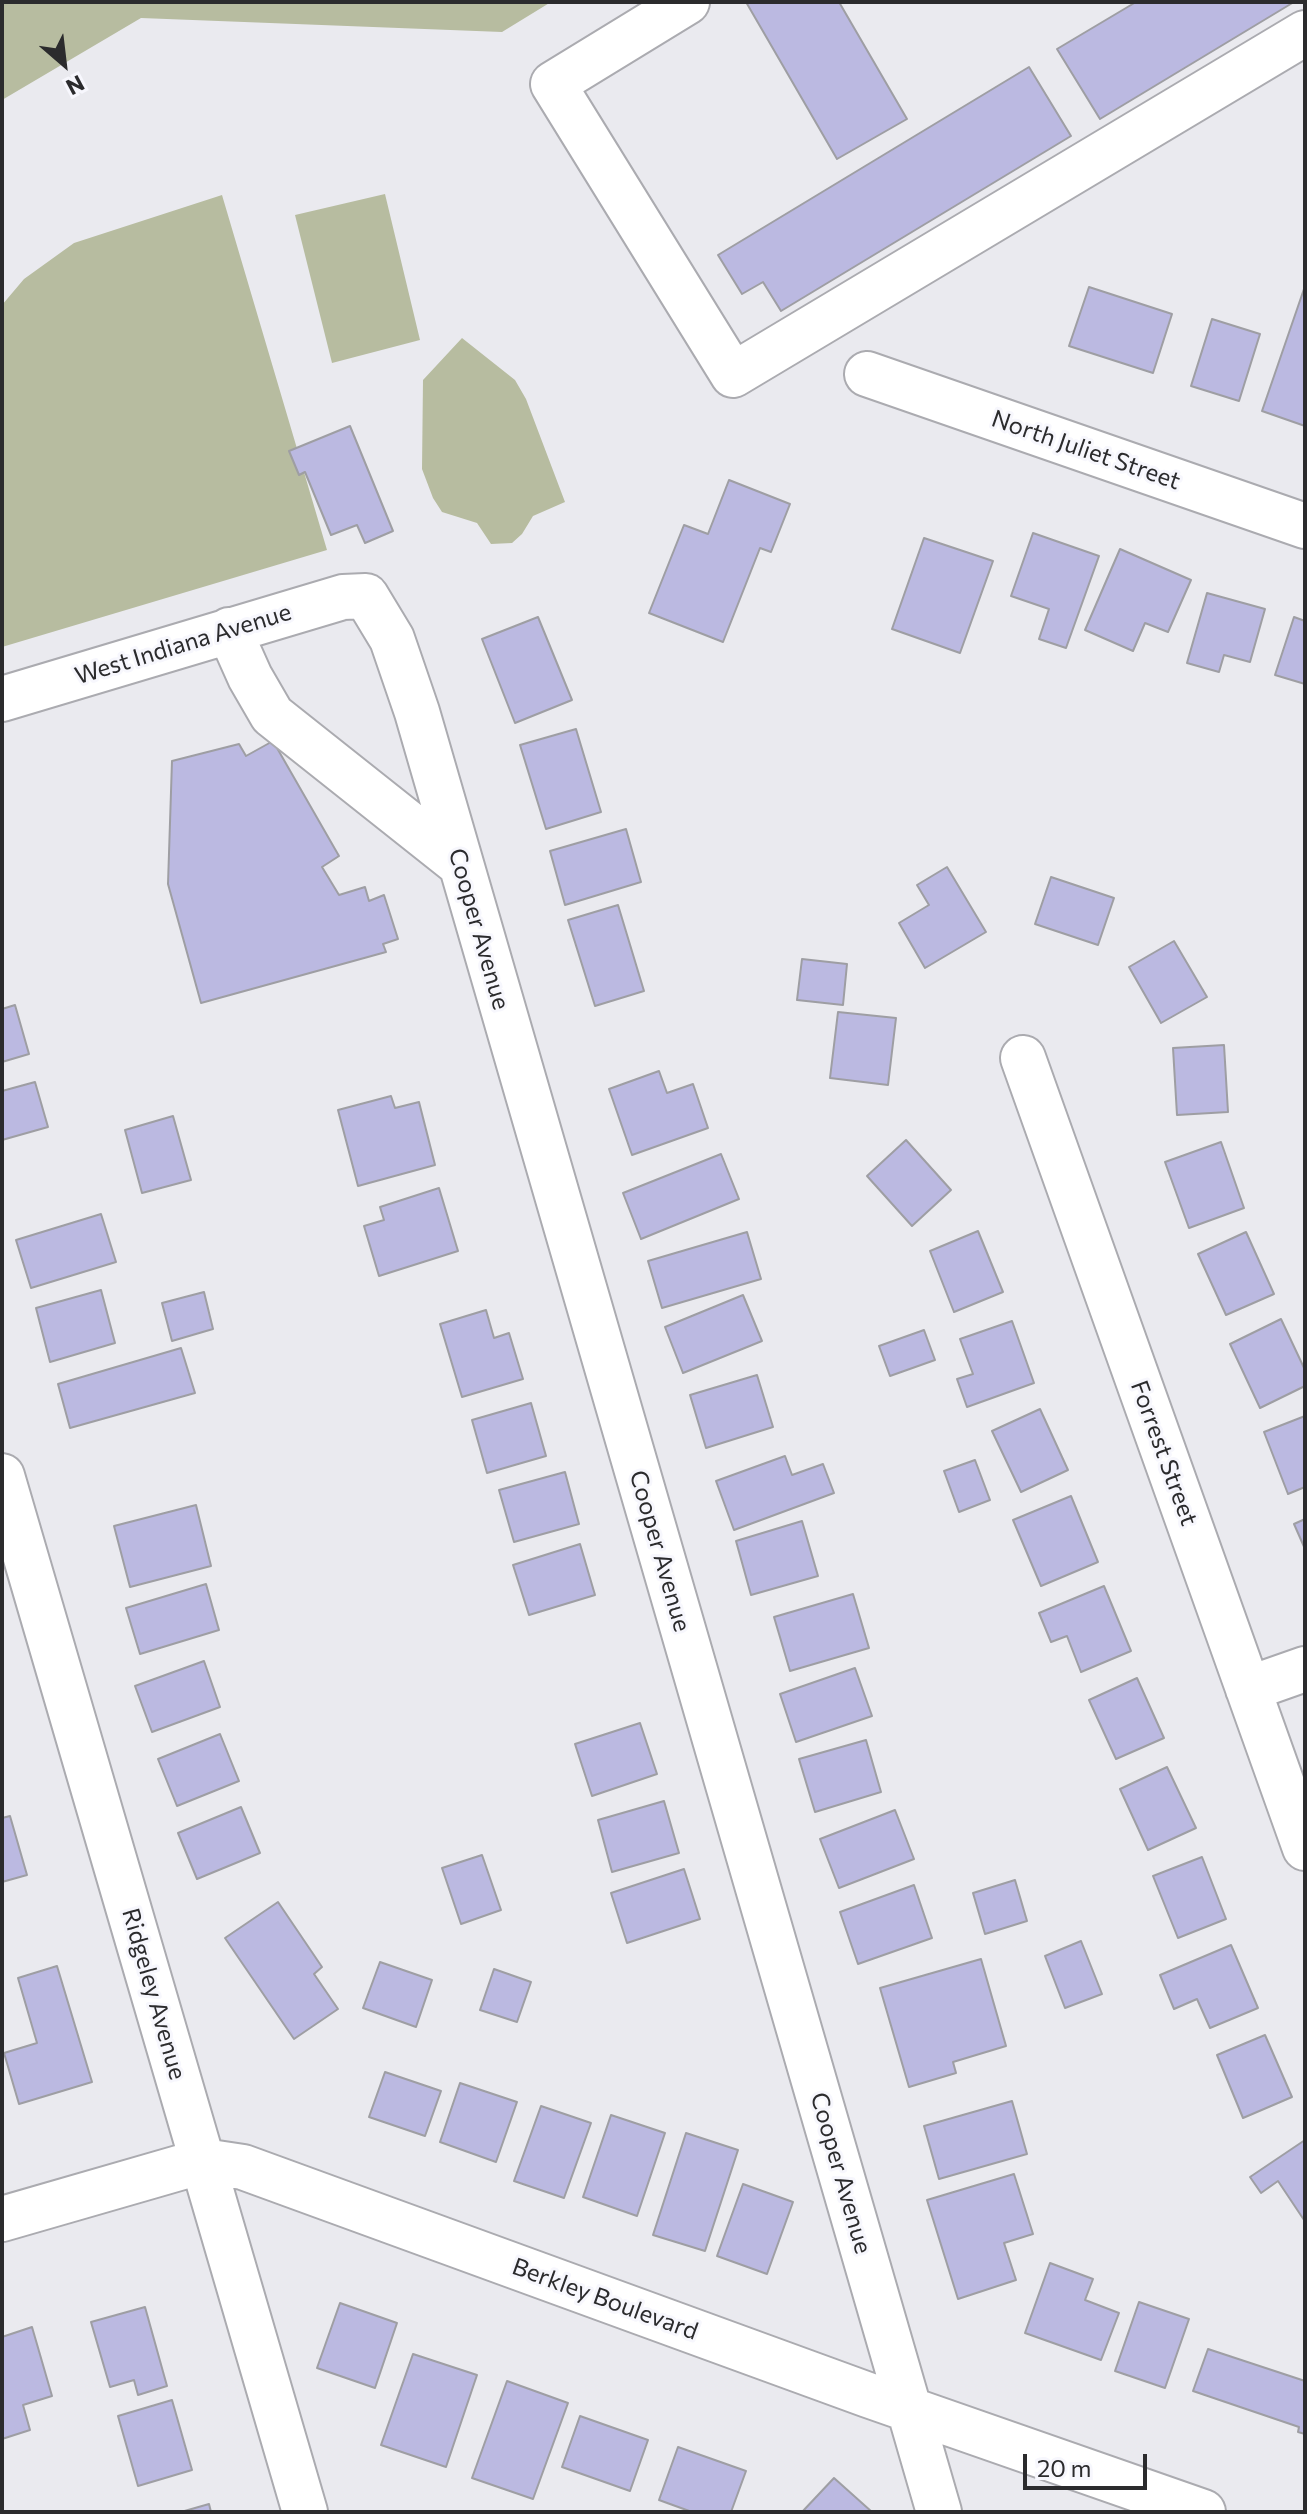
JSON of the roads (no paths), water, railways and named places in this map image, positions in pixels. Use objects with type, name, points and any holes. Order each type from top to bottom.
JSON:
[{"type":"street","points":[[687,2],[553,84],[733,375],[1305,33]]},
{"type":"street","name":"North Juliet Street","points":[[867,374],[1305,526]]},
{"type":"street","name":"West Indiana Avenue","points":[[2,699],[343,597],[366,596]]},
{"type":"street","name":"Cooper Avenue","points":[[366,596],[392,639],[417,712],[939,2512]]},
{"type":"street","points":[[229,630],[250,677],[272,715],[461,865]]},
{"type":"street","name":"Forrest Street","points":[[1023,1058],[1305,1848]]},
{"type":"street","name":"Ridgeley Avenue","points":[[2,1476],[305,2512]]},
{"type":"street","points":[[1248,1689],[1305,1669]]},
{"type":"street","name":"Berkley Boulevard","points":[[2,2219],[203,2161],[243,2167],[909,2409],[1203,2512]]}]
